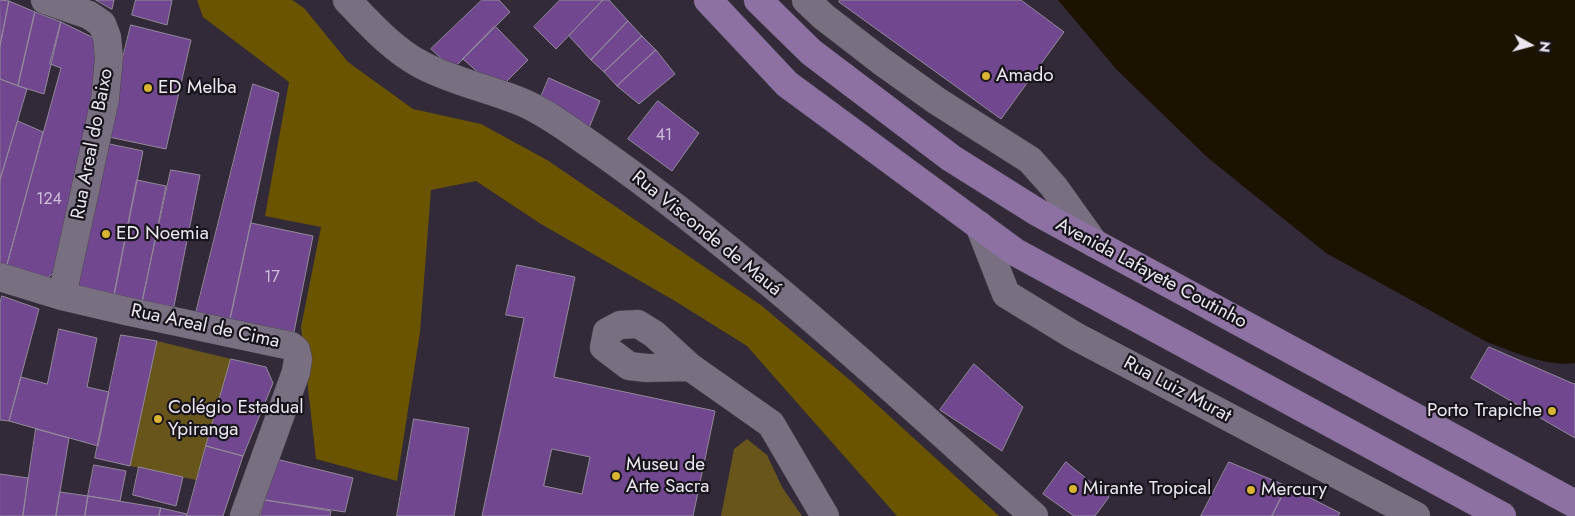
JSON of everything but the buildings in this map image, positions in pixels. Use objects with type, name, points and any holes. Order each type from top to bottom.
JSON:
[{"type":"main road","points":[[708,0],[787,84],[1015,252],[1502,516]]},
{"type":"main road","name":"Avenida Lafayete Coutinho","points":[[758,0],[811,52],[951,158],[1037,212],[1575,504]]},
{"type":"street","name":"Rua Areal do Baixo","points":[[45,0],[88,15],[102,24],[107,37],[109,58],[105,100],[62,296]]},
{"type":"street","name":"Rua Visconde de Mauá","points":[[347,0],[388,42],[422,65],[525,104],[566,127],[634,175],[740,258],[1034,516]]},
{"type":"street","points":[[806,0],[824,17],[881,61],[937,101],[1030,160],[1054,187],[1094,243]]},
{"type":"street","name":"Rua Luiz Murat","points":[[978,225],[1006,294],[1075,336],[1416,516]]},
{"type":"street","name":"Rua Areal de Cima","points":[[0,277],[62,296],[291,346],[296,350],[298,359],[296,372],[244,516]]},
{"type":"street","points":[[690,367],[772,424],[824,516]]},
{"type":"shaded area","points":[[197,0],[292,0],[304,8],[348,62],[413,109],[481,124],[547,160],[762,306],[851,381],[999,516],[897,516],[747,346],[675,301],[541,224],[476,181],[431,190],[420,332],[397,481],[316,459],[301,327],[321,227],[265,216],[289,82],[203,17]]},
{"type":"shaded area","points":[[1058,0],[1575,0],[1575,363],[1565,364],[1542,361],[1487,342],[1326,253],[1207,157],[1117,70]]},
{"type":"shaded area","points":[[157,341],[231,359],[196,480],[130,466]]},
{"type":"shaded area","points":[[747,439],[767,455],[782,487],[802,516],[721,516],[734,449]]},
{"type":"place","name":"Amado","points":[[986,76]]},
{"type":"place","name":"ED Melba","points":[[148,88]]},
{"type":"place","name":"ED Noemia","points":[[106,234]]},
{"type":"place","name":"Porto Trapiche","points":[[1552,411]]},
{"type":"place","name":"Colégio Estadual Ypiranga","points":[[158,419]]},
{"type":"place","name":"Museu de Arte Sacra","points":[[616,476]]},
{"type":"place","name":"Mirante Tropical","points":[[1073,489]]},
{"type":"place","name":"Mercury","points":[[1251,490]]}]
